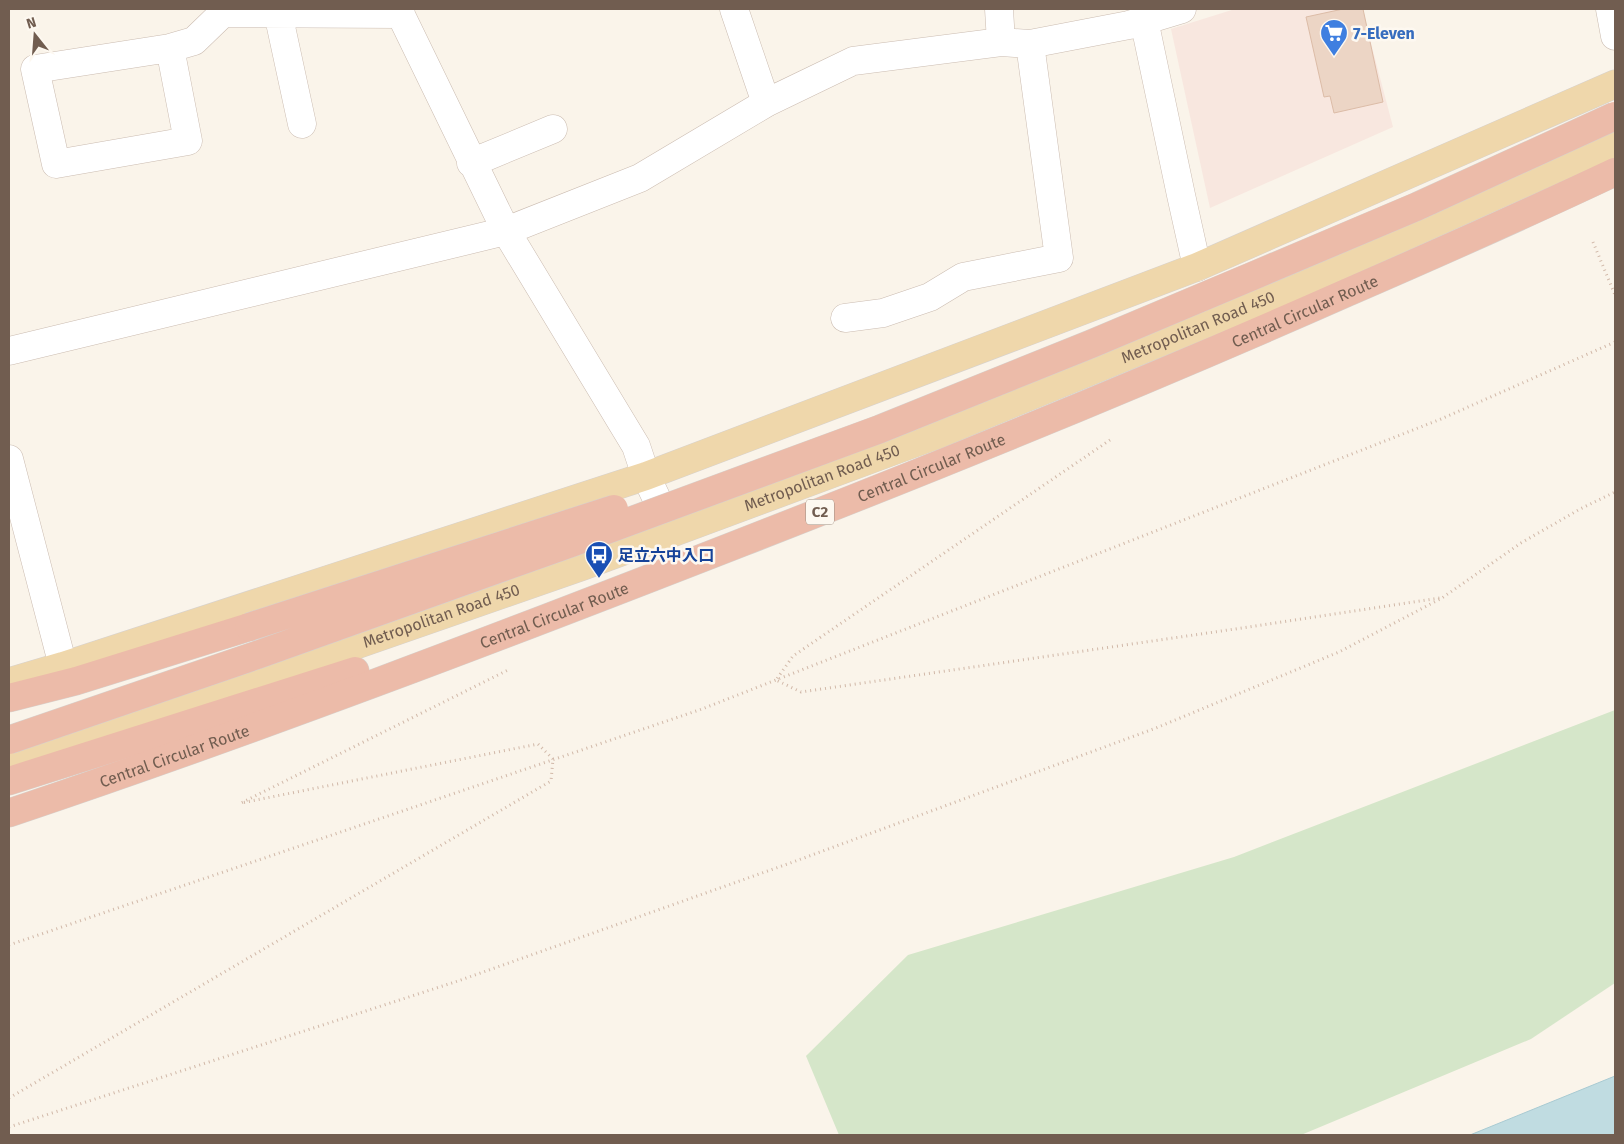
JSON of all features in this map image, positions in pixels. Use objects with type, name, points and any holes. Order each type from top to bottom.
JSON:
[{"type":"highway","points":[[9,740],[571,544],[880,430],[1418,206],[1615,116]]},
{"type":"highway","name":"Central Circular Route","points":[[9,813],[118,776],[356,690],[900,481],[1134,384],[1440,252],[1615,172]]},
{"type":"highway","points":[[9,698],[112,670],[728,472],[880,430]]},
{"type":"highway","points":[[9,781],[659,575]]},
{"type":"main road","points":[[9,682],[646,476],[1197,267],[1615,84]]},
{"type":"main road","name":"Metropolitan Road 450","points":[[9,761],[264,677],[583,566],[936,435],[1256,303],[1615,142]]},
{"type":"street","points":[[734,9],[766,103]]},
{"type":"street","points":[[999,9],[1001,42]]},
{"type":"street","points":[[9,351],[506,232],[640,178],[766,103],[853,61],[1001,42],[1030,44],[1144,20],[1182,9]]},
{"type":"street","points":[[1610,9],[1615,36]]},
{"type":"street","points":[[170,48],[188,141],[56,164],[35,69],[170,48],[194,41],[223,13],[400,11],[471,163],[506,232],[636,446],[646,476],[672,533]]},
{"type":"street","points":[[278,13],[302,124]]},
{"type":"street","points":[[1144,20],[1197,267]]},
{"type":"street","points":[[845,318],[883,313],[930,297],[963,277],[1059,258],[1030,44]]},
{"type":"street","points":[[471,163],[553,129]]},
{"type":"street","points":[[9,459],[63,666]]},
{"type":"path","points":[[1593,242],[1615,295]]},
{"type":"path","points":[[9,945],[702,709],[1440,419],[1615,342]]},
{"type":"path","points":[[776,680],[793,656],[1110,440]]},
{"type":"path","points":[[9,1127],[467,977],[802,858],[1128,739],[1339,652],[1442,598],[1520,542],[1615,492]]},
{"type":"path","points":[[776,680],[801,692],[1442,598]]},
{"type":"path","points":[[510,669],[242,803],[538,744],[553,759]]},
{"type":"path","points":[[9,1098],[551,781],[553,759]]},
{"type":"shaded area","points":[[1235,9],[1362,9],[1393,127],[1210,208],[1171,29]]},
{"type":"green space","points":[[1615,710],[1615,983],[1531,1039],[1301,1135],[839,1135],[806,1056],[908,955],[1234,857]]},
{"type":"water","points":[[1615,1076],[1615,1135],[1470,1135]]},
{"type":"building","points":[[1343,9],[1363,9],[1383,102],[1334,113],[1330,96],[1324,97],[1306,17]]},
{"type":"place","name":"7-Eleven","points":[[1334,57]]},
{"type":"place","name":"足立六中入口","points":[[599,579]]}]
